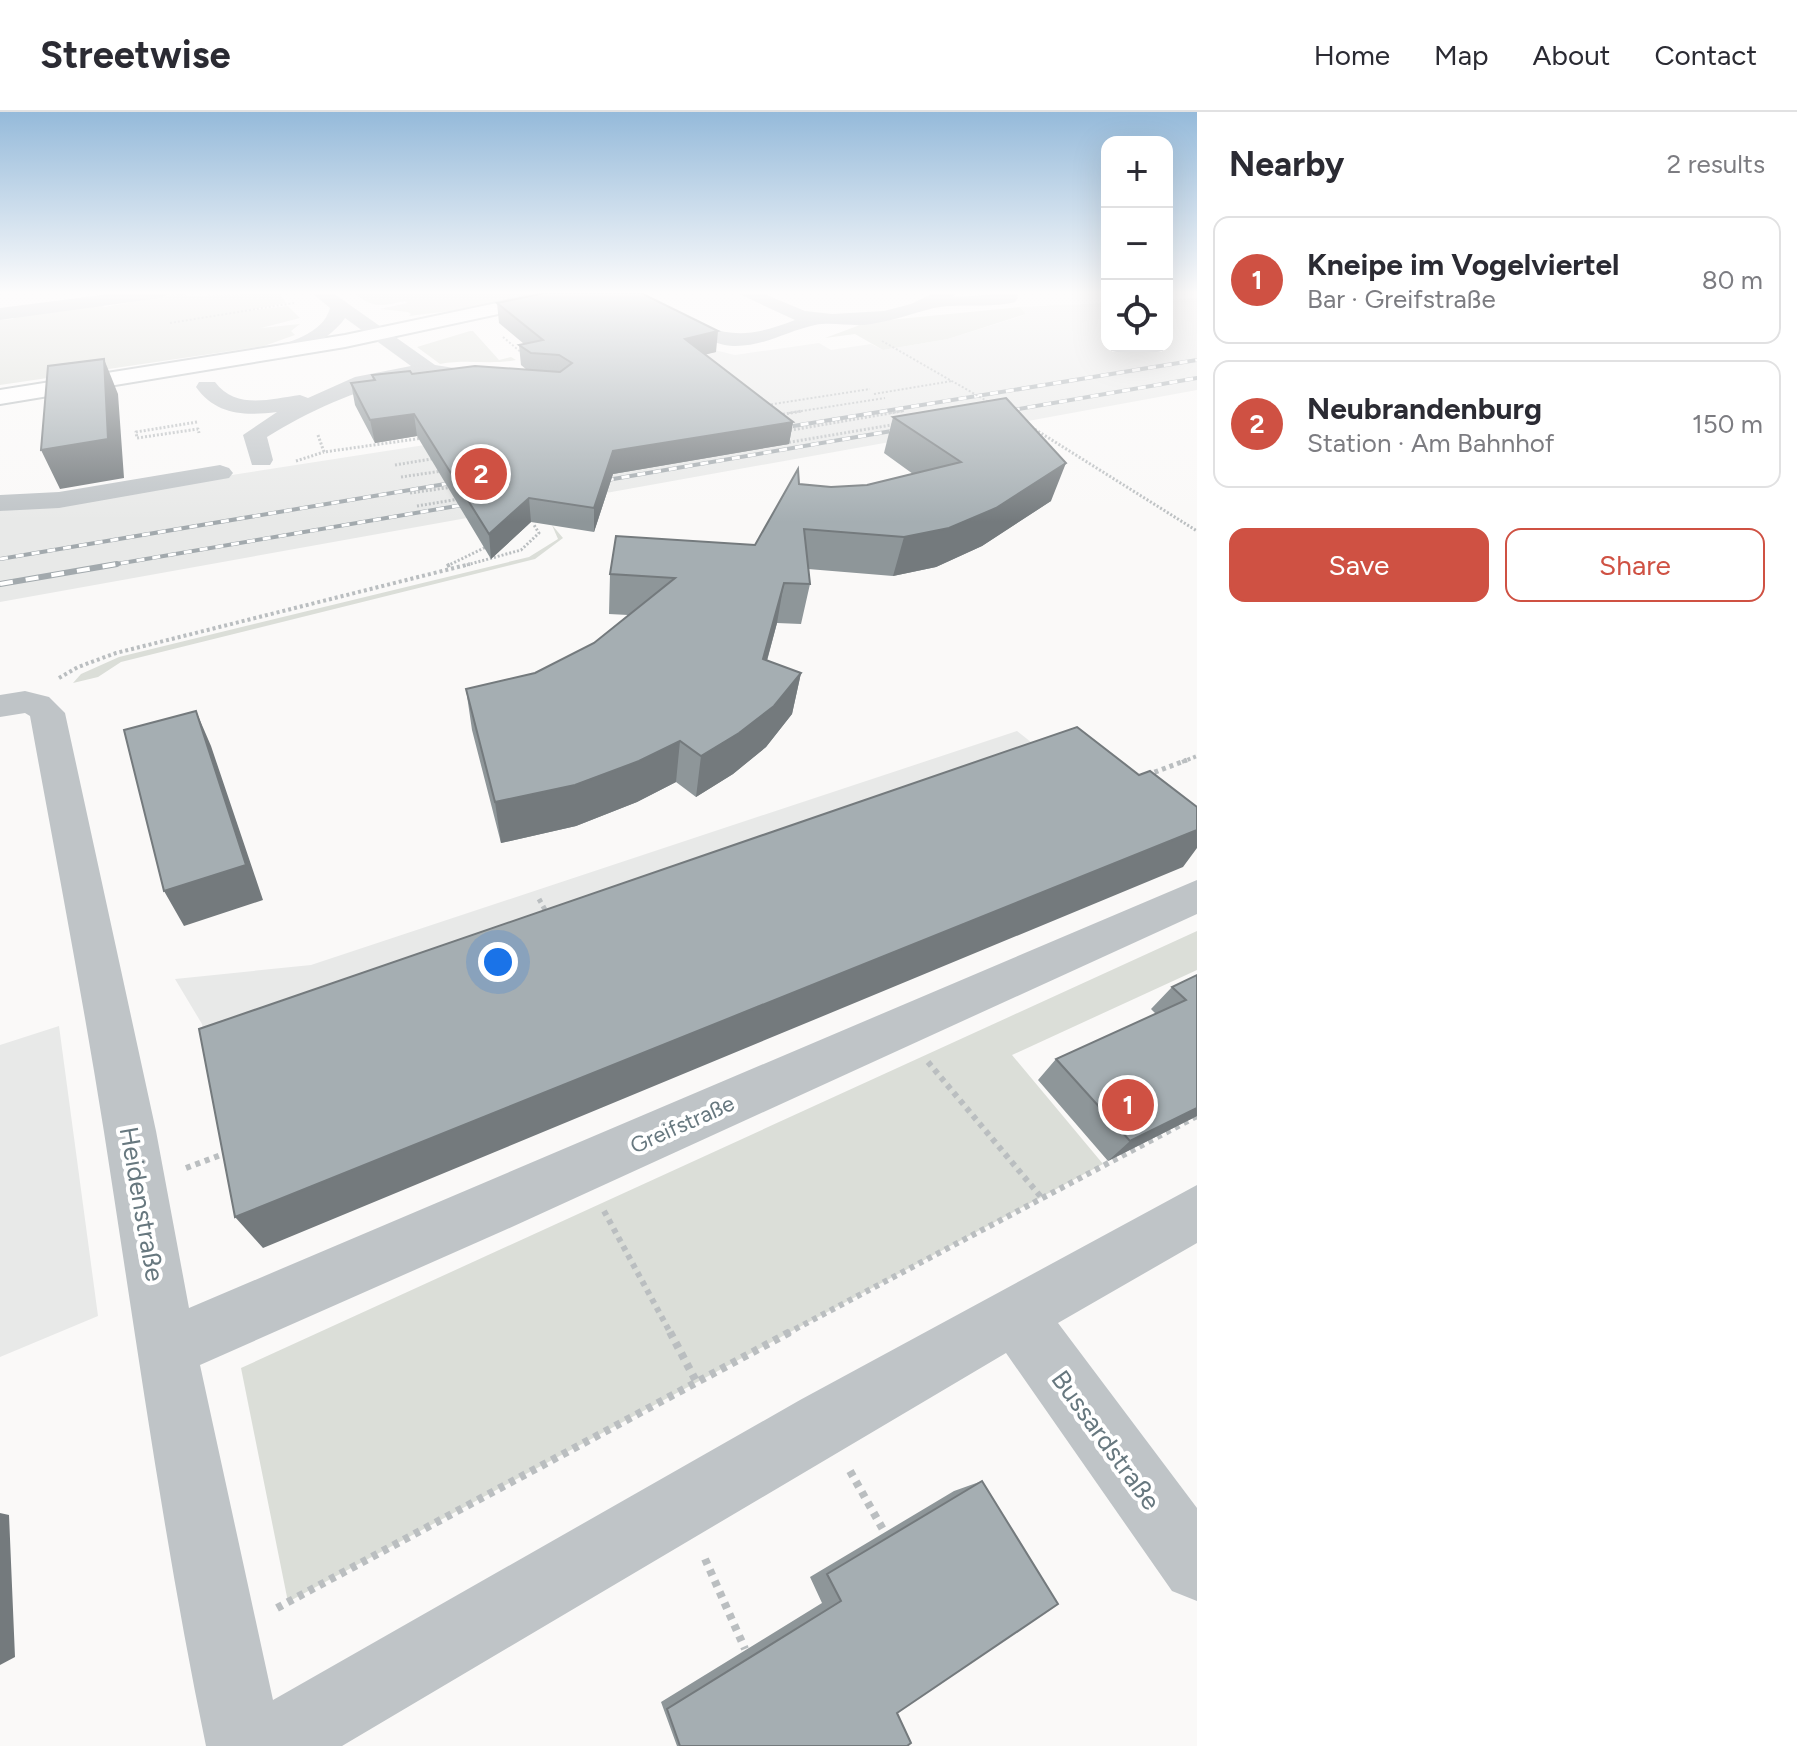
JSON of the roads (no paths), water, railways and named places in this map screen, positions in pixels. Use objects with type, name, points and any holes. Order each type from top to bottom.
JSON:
[{"type":"main road","points":[[0,397],[179,369]]},
{"type":"street","points":[[261,460],[255,435],[286,416],[363,382],[427,369]]},
{"type":"street","points":[[429,369],[446,375],[518,382]]},
{"type":"street","points":[[207,387],[217,401],[234,406],[319,401]]},
{"type":"street","points":[[0,503],[59,500],[220,473]]},
{"type":"street","name":"Heidenstraße","points":[[0,706],[35,703],[47,713],[140,1186],[166,1349],[220,1637],[245,1746]]},
{"type":"street","name":"Greifstraße","points":[[166,1349],[582,1169],[1197,896]]},
{"type":"street","points":[[268,1746],[823,1423],[1197,1212]]},
{"type":"street","name":"Bussardstraße","points":[[1014,1314],[1197,1566]]},
{"type":"railway","points":[[769,430],[1140,369]]},
{"type":"railway","points":[[996,413],[1197,378]]},
{"type":"railway","points":[[590,483],[909,428]]},
{"type":"railway","points":[[0,559],[469,480]]},
{"type":"railway","points":[[105,566],[480,502]]},
{"type":"railway","points":[[0,584],[117,564]]},
{"type":"place","name":"Neubrandenburg","points":[[481,474]]},
{"type":"place","name":"Kneipe im Vogelviertel","points":[[1128,1105]]}]
